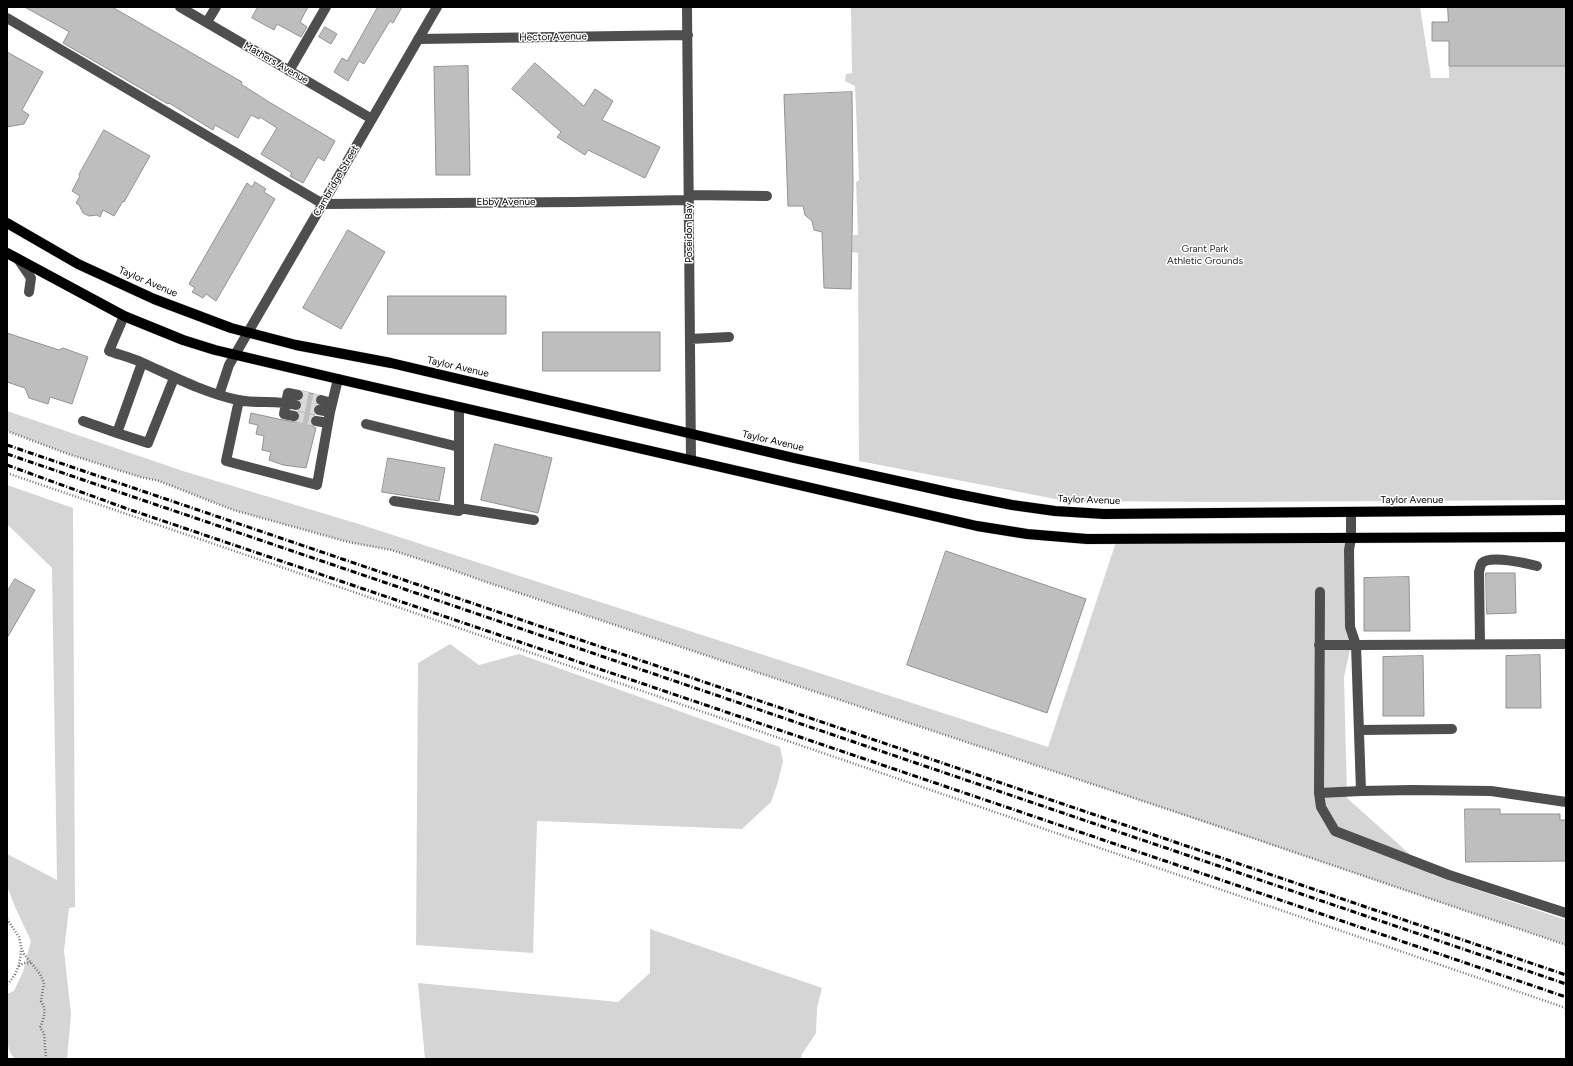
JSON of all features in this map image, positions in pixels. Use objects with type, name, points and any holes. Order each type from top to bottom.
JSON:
[{"type":"main road","name":"Taylor Avenue","points":[[7,223],[78,264],[140,293],[231,328],[296,345],[391,363],[691,434],[952,493],[1012,505],[1055,511],[1166,514],[1566,510]]},
{"type":"main road","points":[[7,253],[124,316],[183,340],[235,355],[338,380],[691,459],[977,526],[1027,534],[1087,539],[1566,537]]},
{"type":"street","name":"Mathers Avenue","points":[[180,7],[372,119]]},
{"type":"street","points":[[207,22],[216,7]]},
{"type":"street","points":[[289,71],[326,7]]},
{"type":"street","name":"Cambridge Street","points":[[220,394],[229,365],[249,333],[437,7]]},
{"type":"street","name":"Poseidon Bay","points":[[687,7],[691,459]]},
{"type":"street","points":[[7,18],[323,204]]},
{"type":"street","name":"Hector Avenue","points":[[418,39],[688,35]]},
{"type":"street","name":"Ebby Avenue","points":[[323,204],[575,202],[689,197],[766,196]]},
{"type":"street","points":[[18,259],[31,278],[29,292]]},
{"type":"street","points":[[124,316],[109,351],[142,363],[174,378],[239,400],[286,402],[297,400]]},
{"type":"street","points":[[690,339],[729,337]]},
{"type":"street","points":[[117,433],[142,363]]},
{"type":"street","points":[[83,422],[148,443],[174,378]]},
{"type":"street","points":[[239,400],[226,462],[317,485],[331,408],[338,380]]},
{"type":"street","points":[[286,402],[284,414],[294,416]]},
{"type":"street","points":[[320,405],[331,408]]},
{"type":"street","points":[[394,501],[459,511],[459,407]]},
{"type":"street","points":[[316,421],[328,424]]},
{"type":"street","points":[[366,424],[459,447]]},
{"type":"street","points":[[459,508],[534,520]]},
{"type":"street","points":[[1351,512],[1351,538],[1349,550],[1350,627],[1356,645],[1361,791]]},
{"type":"street","points":[[1480,644],[1480,566],[1483,562],[1490,561],[1516,561],[1536,566]]},
{"type":"street","points":[[1320,592],[1319,793],[1321,807],[1335,831],[1449,875],[1566,913]]},
{"type":"street","points":[[1319,645],[1566,644]]},
{"type":"street","points":[[1359,730],[1452,729]]},
{"type":"street","points":[[1319,793],[1412,790],[1491,790],[1566,802]]},
{"type":"path","points":[[7,431],[68,454],[140,477],[159,481],[233,510],[348,542],[384,549],[434,563],[493,585],[1203,821],[1566,945]]},
{"type":"path","points":[[7,473],[1566,1008]]},
{"type":"path","points":[[7,919],[19,937],[24,954],[40,974],[44,983],[41,1001],[45,1014],[40,1028],[44,1033],[46,1059]]},
{"type":"path","points":[[7,984],[14,976],[18,966],[21,956],[21,946]]},
{"type":"path","points":[[18,966],[24,963],[31,963]]},
{"type":"green space","name":"Grant Park Athletic Grounds","points":[[851,7],[1420,7],[1431,78],[1449,78],[1449,66],[1566,66],[1566,500],[1225,502],[1066,501],[859,461],[858,253],[852,252],[853,235],[858,235],[856,182],[859,180],[855,86],[845,81],[846,74],[852,73]]},
{"type":"green space","points":[[7,411],[183,471],[362,525],[1048,747],[1117,539],[1351,538],[1351,645],[1344,677],[1347,798],[1433,875],[1566,920],[1566,945],[441,566],[391,550],[348,542],[233,510],[159,481],[140,477],[68,454],[7,431]]},
{"type":"green space","points":[[7,485],[73,508],[75,907],[69,908],[64,951],[71,1014],[67,1059],[16,1059],[12,1055],[9,1048],[6,1030],[7,994],[14,991],[23,972],[31,941],[7,886],[7,854],[57,880],[52,568],[7,524]]},
{"type":"green space","points":[[450,644],[479,665],[519,654],[780,747],[783,761],[771,802],[742,829],[537,821],[533,953],[416,945],[418,663]]},
{"type":"green space","points":[[650,929],[822,988],[817,1008],[816,1033],[802,1054],[801,1059],[425,1059],[418,983],[618,1002],[650,973]]},
{"type":"building","points":[[25,7],[112,7],[242,82],[241,84],[269,102],[335,141],[324,161],[318,157],[303,183],[290,176],[292,173],[261,154],[277,128],[260,117],[259,119],[251,115],[238,138],[215,125],[213,130],[169,103],[168,104],[63,43],[69,32]]},
{"type":"building","points":[[258,7],[308,7],[300,22],[307,27],[301,37],[277,24],[274,30],[252,18]]},
{"type":"building","points":[[378,7],[402,7],[393,23],[390,21],[364,64],[359,61],[348,81],[334,72],[342,58],[347,61]]},
{"type":"building","points":[[1448,7],[1566,7],[1566,66],[1449,66],[1449,41],[1432,41],[1432,22],[1448,22]]},
{"type":"building","points":[[325,27],[337,34],[331,44],[319,37]]},
{"type":"building","points":[[7,52],[43,72],[22,110],[29,115],[24,124],[7,127]]},
{"type":"building","points":[[535,63],[584,106],[595,89],[613,101],[602,120],[660,147],[645,178],[588,150],[585,155],[557,137],[561,132],[512,89]]},
{"type":"building","points":[[468,66],[470,175],[436,175],[434,67]]},
{"type":"building","points":[[852,92],[853,184],[851,289],[824,288],[822,232],[814,230],[812,221],[805,215],[803,206],[788,206],[784,95]]},
{"type":"building","points":[[104,130],[150,156],[124,202],[123,201],[114,216],[103,210],[100,217],[97,215],[89,216],[83,213],[79,205],[76,203],[80,196],[72,191],[80,176],[79,175]]},
{"type":"building","points":[[255,182],[266,189],[264,192],[275,199],[216,301],[206,294],[203,298],[192,292],[195,288],[189,284],[247,183],[252,187]]},
{"type":"building","points":[[348,230],[385,252],[341,329],[303,308]]},
{"type":"building","points":[[388,296],[506,296],[506,334],[388,334]]},
{"type":"building","points":[[543,332],[660,332],[660,371],[543,371]]},
{"type":"building","points":[[7,333],[59,350],[63,348],[88,357],[72,404],[50,397],[48,404],[29,398],[25,388],[7,382]]},
{"type":"building","points":[[303,391],[318,395],[315,399],[316,404],[313,409],[315,415],[311,417],[310,420],[312,426],[316,428],[306,468],[283,465],[269,460],[271,452],[262,450],[264,436],[256,434],[258,425],[249,423],[251,413],[296,422],[300,418],[298,411],[302,407],[301,401],[304,397]]},
{"type":"building","points":[[495,444],[552,458],[538,513],[481,500]]},
{"type":"building","points":[[388,458],[445,468],[439,501],[382,492]]},
{"type":"building","points":[[946,551],[1086,599],[1047,713],[907,665]]},
{"type":"building","points":[[1486,573],[1515,573],[1516,613],[1487,614]]},
{"type":"building","points":[[1409,577],[1410,631],[1364,631],[1364,578]]},
{"type":"building","points":[[15,579],[35,590],[7,638],[7,592]]},
{"type":"building","points":[[1540,655],[1541,708],[1506,708],[1506,656]]},
{"type":"building","points":[[1423,656],[1424,716],[1383,716],[1383,657]]},
{"type":"building","points":[[1465,809],[1500,809],[1500,814],[1560,814],[1560,820],[1566,820],[1566,861],[1466,862]]},
{"type":"tunnel","points":[[298,395],[321,400]]},
{"type":"tunnel","points":[[296,405],[319,410]]},
{"type":"tunnel","points":[[294,416],[316,421]]},
{"type":"railway","points":[[7,445],[1566,975]]},
{"type":"railway","points":[[7,454],[1566,984]]},
{"type":"railway","points":[[7,465],[125,508],[1566,997]]}]
